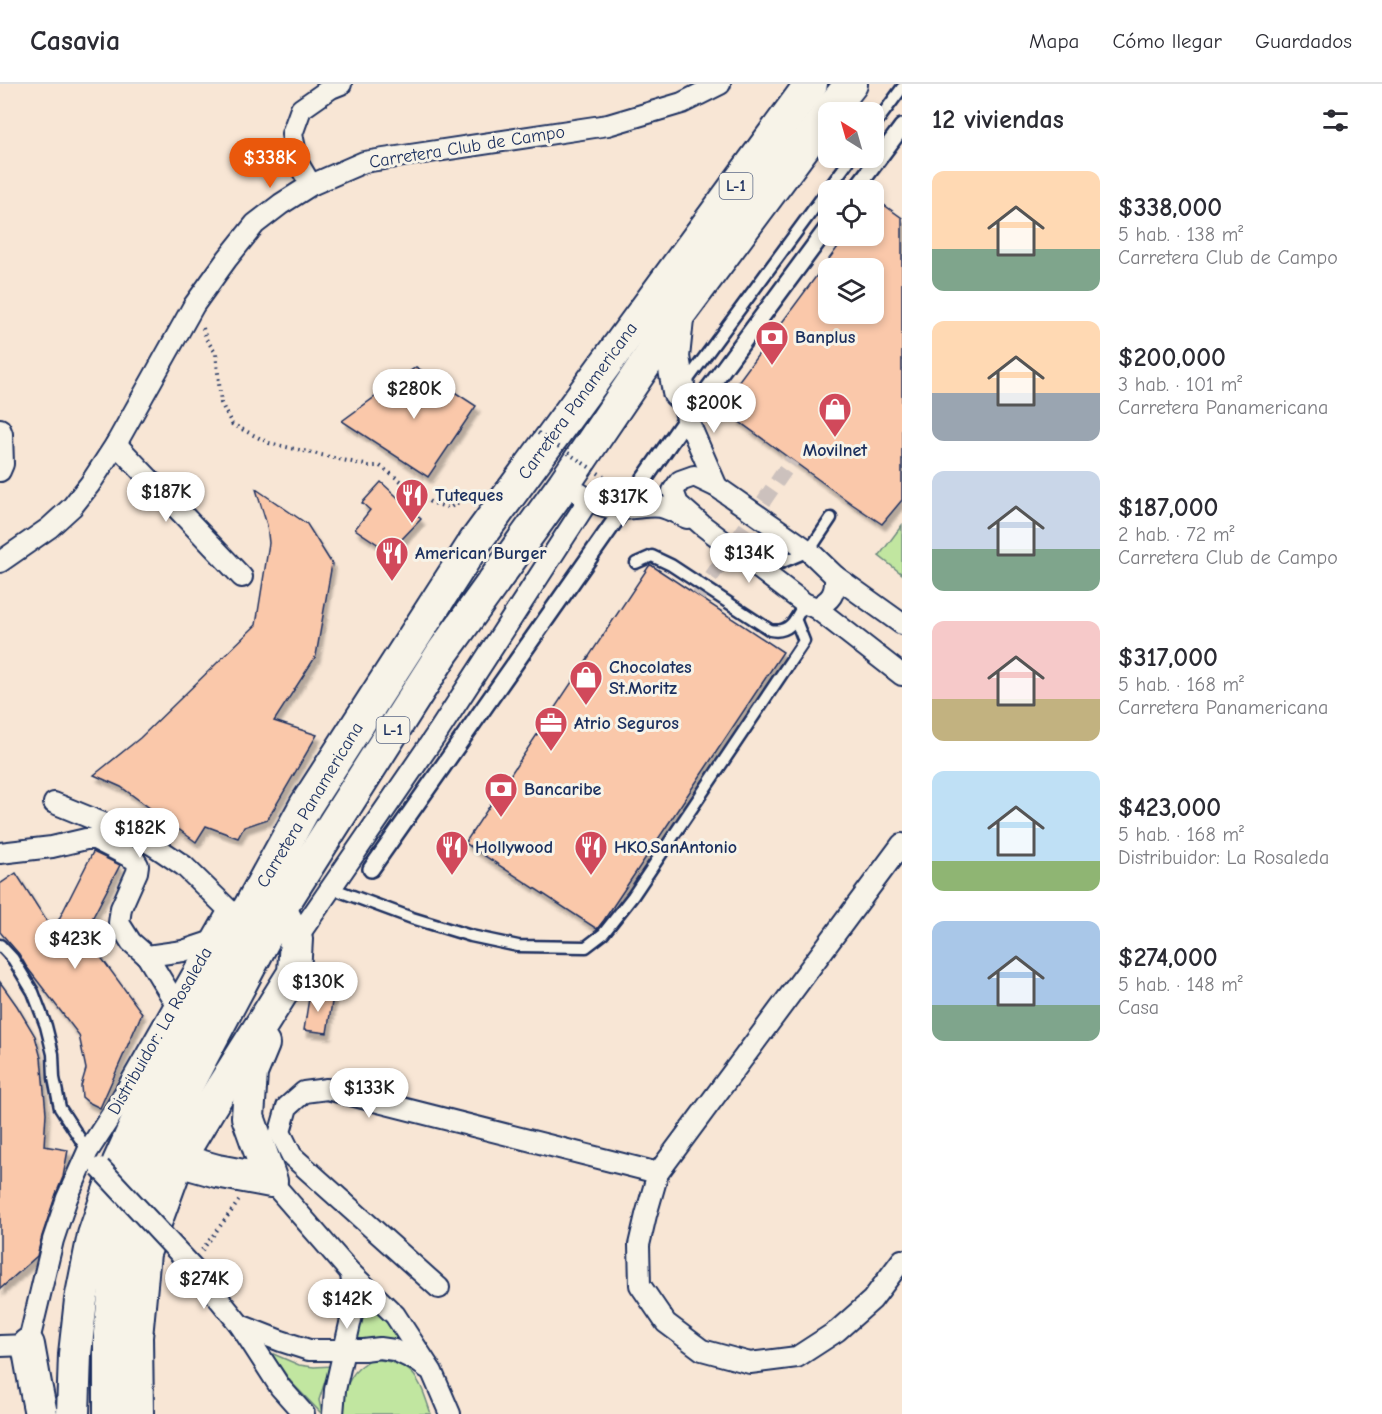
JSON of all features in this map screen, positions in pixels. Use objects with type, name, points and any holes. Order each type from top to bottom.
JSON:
[{"type":"main road","name":"Carretera Panamericana","points":[[73,1414],[75,1354],[81,1300],[94,1235],[119,1162],[163,1065],[306,805],[475,542],[811,84]]},
{"type":"main road","name":"Carretera Panamericana","points":[[839,102],[851,84]]},
{"type":"main road","name":"Carretera Panamericana","points":[[110,1414],[110,1333],[116,1278],[127,1225],[149,1156],[280,909],[443,652],[577,492],[677,317],[818,131]]},
{"type":"main road","points":[[677,317],[674,357],[683,405]]},
{"type":"main road","points":[[229,910],[306,805]]},
{"type":"main road","points":[[178,1160],[217,1171],[264,1180],[248,1117],[251,1073],[294,973],[296,939],[280,909]]},
{"type":"main road","points":[[137,1414],[136,1337],[144,1253],[178,1160],[294,973]]},
{"type":"main road","points":[[14,1346],[41,1414]]},
{"type":"street","points":[[310,185],[298,163],[292,134],[301,109],[331,88],[341,84]]},
{"type":"street","name":"Carretera Club de Campo","points":[[0,562],[49,528],[72,507],[116,444],[194,305],[255,224],[281,204],[310,185],[364,162],[608,125],[682,104],[720,84]]},
{"type":"street","points":[[862,180],[902,127]]},
{"type":"street","points":[[371,869],[624,509],[683,405],[818,239]]},
{"type":"street","points":[[683,405],[717,487]]},
{"type":"street","points":[[0,429],[3,464],[0,471]]},
{"type":"street","points":[[116,444],[242,577]]},
{"type":"street","points":[[902,624],[835,576],[809,551],[717,487],[694,476],[680,481],[673,491],[678,504],[760,569],[805,611],[902,675]]},
{"type":"street","points":[[296,939],[438,732],[577,492],[599,505],[613,509],[662,507],[702,525]]},
{"type":"street","points":[[805,611],[827,602],[836,588],[835,576]]},
{"type":"street","points":[[54,803],[133,833],[148,842],[184,866],[229,910]]},
{"type":"street","points":[[0,853],[95,839],[135,859],[138,865],[137,872],[121,909],[119,922],[131,942],[147,957],[176,1004]]},
{"type":"street","points":[[902,844],[658,1173],[639,1245],[640,1285],[666,1323],[702,1350],[750,1363],[797,1357],[837,1331],[872,1300],[902,1260]]},
{"type":"street","name":"Distribuidor: La Rosaleda","points":[[14,1346],[67,1198],[88,1151],[116,1108],[229,910]]},
{"type":"street","points":[[147,957],[183,951],[213,941]]},
{"type":"street","points":[[439,1288],[292,1156],[280,1132],[287,1107],[304,1092],[327,1089],[658,1173]]},
{"type":"street","points":[[88,1151],[100,1168],[194,1268],[240,1325],[280,1387],[304,1414]]},
{"type":"street","points":[[264,1180],[351,1273],[395,1315],[432,1372],[450,1414]]},
{"type":"street","points":[[333,1414],[335,1390],[354,1306],[351,1273]]},
{"type":"street","points":[[240,1325],[309,1350],[380,1348],[394,1350],[417,1361],[432,1372]]},
{"type":"lane","points":[[884,112],[902,88]]},
{"type":"lane","points":[[683,405],[844,168]]},
{"type":"lane","points":[[760,569],[809,551],[831,518]]},
{"type":"lane","points":[[636,563],[652,556],[671,565],[770,630],[779,632],[785,629],[805,611]]},
{"type":"lane","points":[[331,888],[412,918],[471,936],[518,946],[586,947],[603,934],[633,896],[804,641],[805,611]]},
{"type":"lane","points":[[0,945],[13,959],[33,992],[46,1026],[53,1054],[54,1078],[60,1108],[88,1151]]},
{"type":"path","points":[[194,305],[206,339],[216,352],[221,403],[232,423],[269,443],[369,466],[380,466],[430,502],[442,506],[449,508],[473,494]]},
{"type":"path","points":[[538,433],[619,487]]},
{"type":"path","points":[[194,1268],[264,1180]]},
{"type":"green space","points":[[902,525],[902,574],[879,556]]},
{"type":"green space","points":[[362,1297],[385,1320],[401,1343],[372,1339],[355,1341],[362,1320]]},
{"type":"green space","points":[[271,1353],[299,1365],[332,1366],[319,1400],[322,1414],[291,1382]]},
{"type":"green space","points":[[371,1359],[397,1364],[413,1374],[423,1390],[431,1414],[342,1414],[342,1402],[348,1383],[355,1372]]},
{"type":"building","points":[[884,205],[902,218],[902,500],[882,524],[737,420],[735,386],[818,274],[818,324],[884,324],[884,258],[830,258],[839,246],[884,246]]},
{"type":"building","points":[[416,367],[476,406],[428,477],[342,421]]},
{"type":"building","points":[[381,482],[421,519],[391,553],[355,529],[370,510],[362,503]]},
{"type":"building","points":[[256,489],[307,524],[332,564],[316,656],[274,721],[317,735],[268,819],[244,827],[238,838],[206,826],[196,842],[121,787],[94,775],[140,738],[256,625],[269,543],[267,525]]},
{"type":"building","points":[[651,565],[783,652],[597,929],[465,843]]},
{"type":"building","points":[[93,852],[120,865],[92,919],[102,932],[89,941],[142,1013],[100,1108],[82,1097],[81,1086],[86,1069],[79,1035],[0,932],[0,884],[16,873],[53,931]]},
{"type":"building","points":[[0,982],[35,1036],[41,1058],[46,1113],[44,1146],[68,1150],[63,1177],[37,1256],[0,1289]]},
{"type":"building","points":[[310,992],[333,996],[327,1033],[304,1030]]},
{"type":"tunnel","points":[[698,596],[792,460]]},
{"type":"place","name":"Banplus","points":[[772,366]]},
{"type":"place","name":"Movilnet","points":[[835,438]]},
{"type":"place","name":"Tuteques","points":[[412,524]]},
{"type":"place","name":"American Burger","points":[[392,582]]},
{"type":"place","name":"Chocolates St.Moritz","points":[[586,706]]},
{"type":"place","name":"Atrio Seguros","points":[[551,752]]},
{"type":"place","name":"Bancaribe","points":[[501,818]]},
{"type":"place","name":"Hollywood","points":[[452,876]]},
{"type":"place","name":"HKO.SanAntonio","points":[[591,876]]}]
